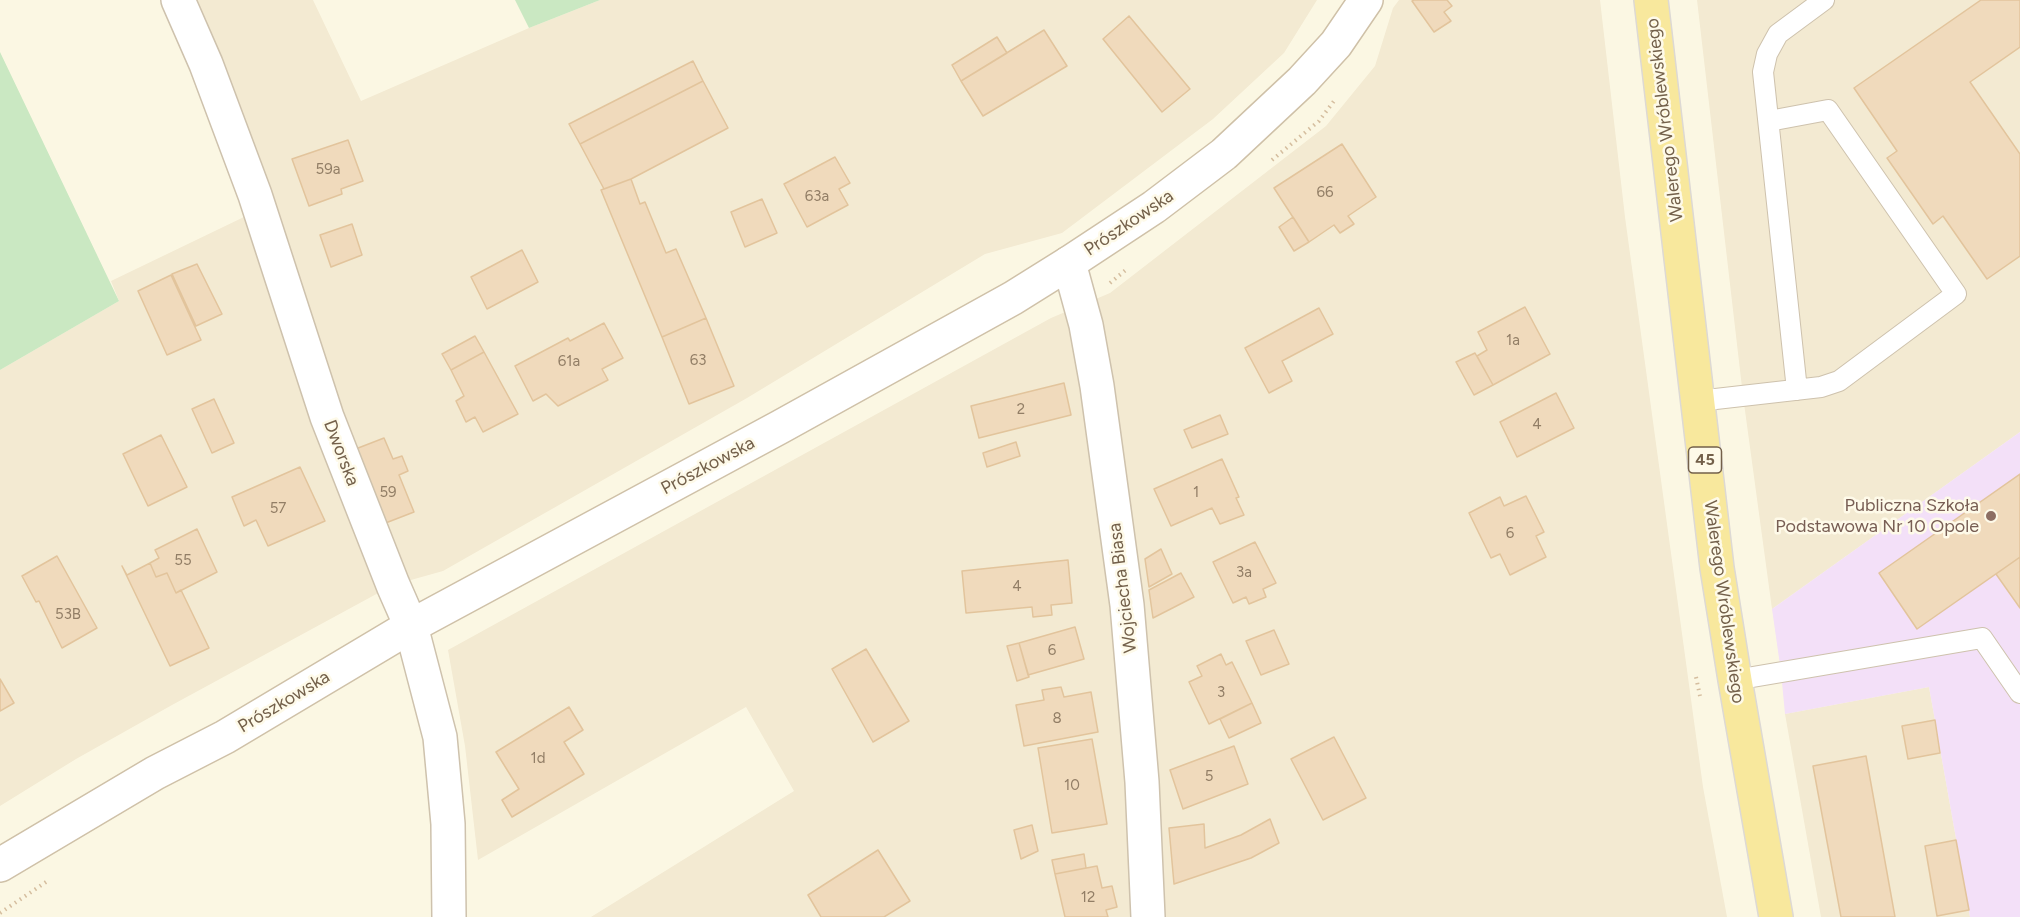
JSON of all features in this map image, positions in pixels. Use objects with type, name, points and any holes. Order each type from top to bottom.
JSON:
[{"type":"main road","name":"Dworska","points":[[178,0],[206,64],[255,195],[304,352],[327,417],[411,626],[440,737],[448,824],[449,917]]},
{"type":"main road","name":"Prószkowska","points":[[0,865],[155,773],[225,737],[411,626],[780,427],[1013,298],[1069,263],[1154,207],[1224,154],[1285,97],[1329,51],[1366,0]]},
{"type":"main road","name":"Walerego Wróblewskiego","points":[[1651,0],[1717,568],[1734,680],[1776,917]]},
{"type":"main road","name":"Wojciecha Biasa","points":[[1069,263],[1086,325],[1097,386],[1127,605],[1142,782],[1148,917]]},
{"type":"lane","points":[[1797,390],[1763,72],[1767,54],[1778,34],[1824,0]]},
{"type":"lane","points":[[1698,401],[1821,387],[1839,381],[1956,294],[1828,110],[1769,121]]},
{"type":"lane","points":[[1734,680],[1982,638],[2020,693]]},
{"type":"path","points":[[1268,164],[1319,121],[1338,96]]},
{"type":"path","points":[[1105,291],[1108,284],[1130,268]]},
{"type":"path","points":[[0,913],[57,875]]},
{"type":"shaded area","points":[[191,0],[313,0],[361,101],[529,28],[600,0],[1317,0],[1284,53],[1213,119],[1062,233],[985,254],[747,398],[443,571],[393,585],[172,705],[76,759],[0,806],[0,370],[119,301],[111,281],[246,216]]},
{"type":"shaded area","points":[[1399,0],[1600,0],[1625,217],[1703,787],[1727,917],[591,917],[794,791],[746,707],[478,860],[465,746],[448,650],[1051,318],[1110,293],[1326,126],[1375,66],[1393,8]]},
{"type":"shaded area","points":[[1697,0],[2020,0],[2020,432],[1772,609],[1743,396]]},
{"type":"shaded area","points":[[2020,432],[2020,917],[1970,917],[1929,687],[1785,714],[1772,609]]},
{"type":"shaded area","points":[[1929,687],[1970,917],[1821,917],[1785,714]]},
{"type":"green space","points":[[515,0],[600,0],[529,28]]},
{"type":"green space","points":[[0,52],[119,301],[0,370]]},
{"type":"building","points":[[1447,0],[1452,6],[1444,12],[1451,21],[1434,32],[1412,1]]},
{"type":"building","points":[[1981,0],[2020,0],[2020,47],[1970,82],[2020,154],[2020,256],[1987,279],[1943,216],[1933,224],[1887,158],[1897,151],[1854,88]]},
{"type":"building","points":[[1129,16],[1190,89],[1162,112],[1103,39]]},
{"type":"building","points":[[1044,30],[1067,66],[983,116],[961,81]]},
{"type":"building","points":[[997,37],[1007,53],[961,81],[952,65]]},
{"type":"building","points":[[693,61],[703,81],[580,144],[569,124]]},
{"type":"building","points":[[703,81],[728,128],[631,179],[604,189],[580,144]]},
{"type":"building","points":[[348,140],[363,181],[341,189],[342,194],[309,206],[292,159]]},
{"type":"building","points":[[1342,144],[1376,197],[1348,216],[1354,224],[1340,233],[1334,225],[1309,242],[1274,188]]},
{"type":"building","points":[[835,157],[850,183],[839,189],[848,205],[807,227],[784,184]]},
{"type":"building","points":[[631,179],[640,204],[645,202],[666,253],[676,249],[706,318],[662,337],[601,190]]},
{"type":"building","points":[[762,199],[777,233],[745,247],[731,212]]},
{"type":"building","points":[[1293,217],[1309,242],[1294,251],[1279,227]]},
{"type":"building","points":[[352,224],[362,255],[331,267],[320,235]]},
{"type":"building","points":[[522,250],[538,282],[487,309],[471,277]]},
{"type":"building","points":[[197,264],[222,314],[196,326],[172,274]]},
{"type":"building","points":[[171,275],[201,340],[167,355],[138,291]]},
{"type":"building","points":[[1525,307],[1550,354],[1493,385],[1477,356],[1487,350],[1478,332]]},
{"type":"building","points":[[1319,308],[1333,334],[1282,361],[1292,381],[1269,393],[1245,348]]},
{"type":"building","points":[[706,318],[734,386],[689,404],[662,337]]},
{"type":"building","points":[[604,323],[623,358],[602,369],[608,380],[558,406],[546,394],[533,401],[515,366],[568,338],[570,341]]},
{"type":"building","points":[[475,336],[484,352],[451,370],[442,354]]},
{"type":"building","points":[[484,352],[518,414],[483,432],[475,417],[466,422],[456,401],[464,396],[451,370]]},
{"type":"building","points":[[1475,353],[1493,385],[1474,395],[1456,362]]},
{"type":"building","points":[[1064,383],[1071,415],[979,438],[971,406]]},
{"type":"building","points":[[1556,393],[1574,428],[1517,457],[1500,422]]},
{"type":"building","points":[[214,399],[234,443],[212,453],[192,409]]},
{"type":"building","points":[[1220,415],[1228,434],[1192,448],[1184,430]]},
{"type":"building","points":[[161,435],[187,487],[148,506],[123,454]]},
{"type":"building","points":[[384,438],[393,459],[402,456],[408,471],[399,475],[414,512],[383,524],[353,450]]},
{"type":"building","points":[[1016,442],[1020,456],[987,467],[983,453]]},
{"type":"building","points":[[1222,459],[1239,497],[1236,498],[1244,515],[1220,524],[1212,508],[1171,526],[1154,489]]},
{"type":"building","points":[[300,467],[325,521],[268,546],[256,520],[244,526],[232,497]]},
{"type":"building","name":"Publiczna Szkoła Podstawowa Nr 10 Opole","points":[[2020,474],[2020,557],[1917,629],[1879,573]]},
{"type":"building","points":[[1526,496],[1544,532],[1536,536],[1546,557],[1510,575],[1500,554],[1491,558],[1469,513],[1500,497],[1504,506]]},
{"type":"building","points":[[197,529],[217,572],[176,593],[167,573],[156,577],[150,563],[159,558],[155,550]]},
{"type":"building","points":[[1255,542],[1276,583],[1263,589],[1266,597],[1249,604],[1246,597],[1233,603],[1213,562]]},
{"type":"building","points":[[1161,549],[1172,574],[1149,587],[1145,559]]},
{"type":"building","points":[[57,556],[97,628],[62,648],[39,601],[36,602],[22,576]]},
{"type":"building","name":"Publiczna Szkoła Podstawowa Nr 10 Opole","points":[[2020,557],[2020,608],[1996,574]]},
{"type":"building","points":[[1068,560],[1072,603],[1051,605],[1052,615],[1033,617],[1032,607],[966,613],[962,571]]},
{"type":"building","points":[[150,563],[156,577],[167,573],[176,593],[181,590],[209,648],[170,666],[122,566],[127,575]]},
{"type":"building","points":[[1181,573],[1194,597],[1153,618],[1149,590]]},
{"type":"building","points":[[1075,627],[1084,659],[1028,675],[1019,643]]},
{"type":"building","points":[[1274,630],[1289,664],[1261,675],[1246,641]]},
{"type":"building","points":[[1019,643],[1029,677],[1017,681],[1007,646]]},
{"type":"building","points":[[866,649],[909,721],[873,742],[832,669]]},
{"type":"building","points":[[1221,654],[1226,665],[1232,662],[1252,703],[1209,724],[1189,682],[1202,676],[1197,666]]},
{"type":"building","points":[[0,679],[14,703],[0,711]]},
{"type":"building","points":[[1061,687],[1064,697],[1091,692],[1098,732],[1024,746],[1016,705],[1044,700],[1042,690]]},
{"type":"building","points":[[1252,703],[1261,723],[1229,738],[1220,719]]},
{"type":"building","points":[[569,707],[583,730],[564,742],[584,774],[512,817],[502,800],[519,789],[496,752]]},
{"type":"building","points":[[1935,720],[1940,753],[1908,759],[1902,726]]},
{"type":"building","points":[[1334,737],[1366,798],[1323,820],[1291,759]]},
{"type":"building","points":[[1092,739],[1107,824],[1052,833],[1038,748]]},
{"type":"building","points":[[1234,746],[1248,784],[1183,809],[1170,770]]},
{"type":"building","points":[[1866,756],[1895,917],[1841,917],[1813,766]]},
{"type":"building","points":[[1270,819],[1279,843],[1251,858],[1174,884],[1169,828],[1204,824],[1205,848],[1241,835]]},
{"type":"building","points":[[1032,825],[1038,851],[1021,859],[1014,830]]},
{"type":"building","points":[[1956,840],[1969,910],[1937,916],[1925,846]]},
{"type":"building","points":[[878,850],[910,901],[884,917],[821,917],[808,895]]},
{"type":"building","points":[[1084,854],[1086,868],[1055,874],[1052,860]]},
{"type":"building","points":[[1097,866],[1102,888],[1112,886],[1117,907],[1106,910],[1108,917],[1065,917],[1055,874]]},
{"type":"place","name":"Publiczna Szkoła Podstawowa Nr 10 Opole","points":[[1991,516]]}]
